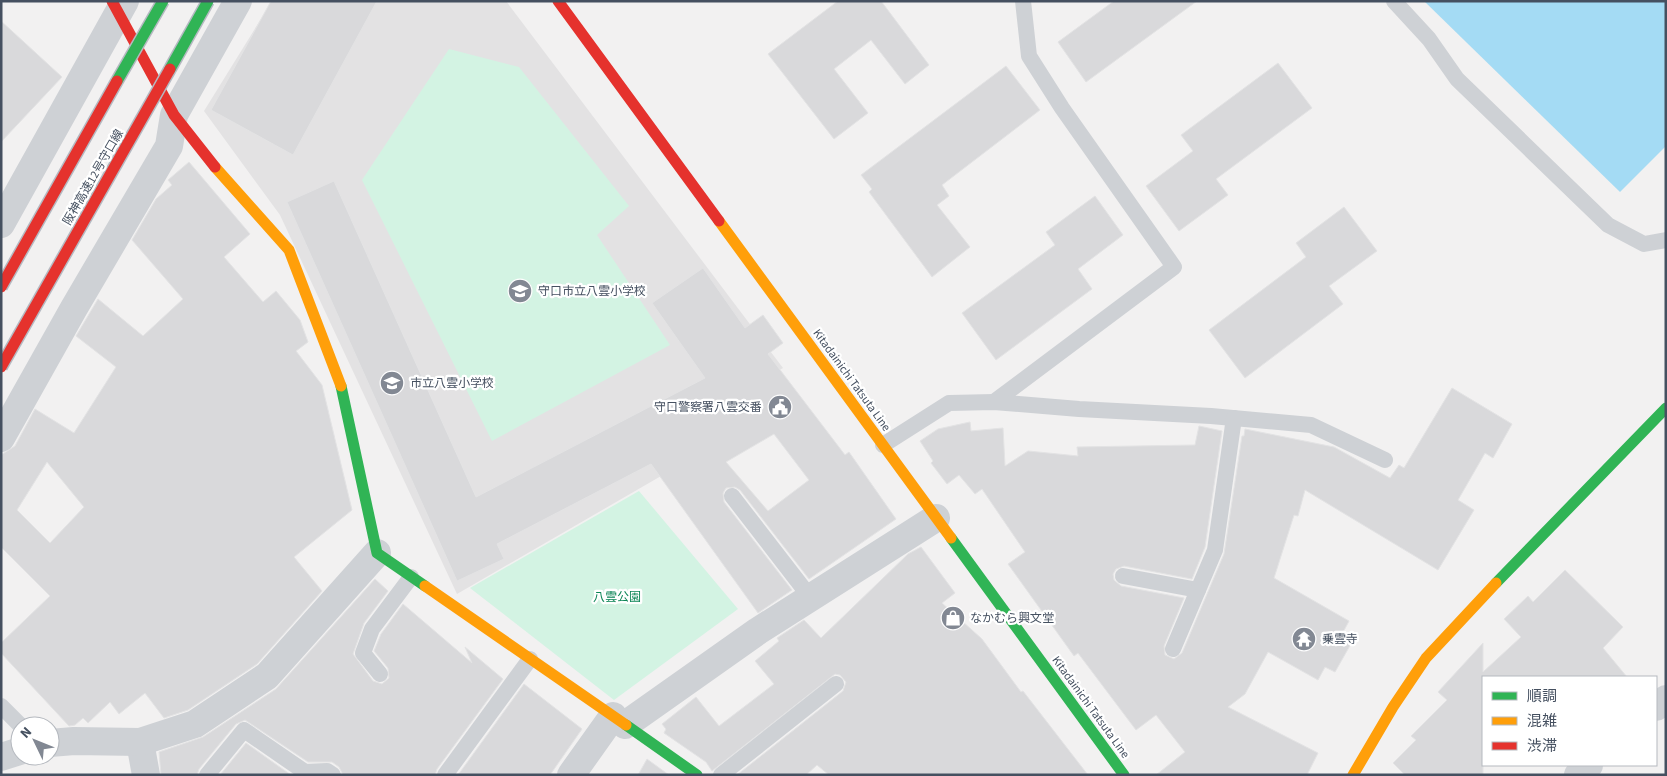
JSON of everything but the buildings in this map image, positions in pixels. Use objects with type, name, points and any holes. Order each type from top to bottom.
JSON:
[{"type":"main road","name":"阪神高速12号守口線","points":[[1,288],[163,1]]},
{"type":"main road","name":"阪神高速12号守口線","points":[[1,366],[208,1]]},
{"type":"main road","name":"Kitadainichi Tatsuta Line","points":[[558,1],[1124,775]]},
{"type":"main road","points":[[119,5],[174,115],[202,153],[290,250],[339,376],[377,554],[697,775]]},
{"type":"main road","points":[[1353,775],[1399,695],[1438,642],[1666,408]]},
{"type":"street","points":[[1,438],[74,308],[169,146],[174,115],[238,1]]},
{"type":"street","points":[[1,224],[119,5]]},
{"type":"street","points":[[571,775],[619,721],[936,518]]},
{"type":"street","points":[[60,743],[74,741],[140,742],[195,724],[267,676],[377,554]]},
{"type":"street","points":[[140,742],[146,775]]},
{"type":"street","points":[[1578,775],[1588,766]]},
{"type":"lane","points":[[994,402],[1174,267],[1062,108],[1029,56],[1023,1]]},
{"type":"lane","points":[[1394,1],[1429,38],[1457,79],[1608,225],[1644,244],[1666,240]]},
{"type":"lane","points":[[883,445],[950,403],[994,402],[1311,424],[1385,460]]},
{"type":"lane","points":[[1173,649],[1215,550],[1234,418]]},
{"type":"lane","points":[[732,496],[810,597]]},
{"type":"lane","points":[[1123,576],[1198,590]]},
{"type":"lane","points":[[380,674],[363,653],[372,629],[411,577]]},
{"type":"lane","points":[[445,775],[530,659]]},
{"type":"lane","points":[[721,775],[836,684]]},
{"type":"lane","points":[[1,706],[11,716]]},
{"type":"lane","points":[[208,775],[244,730],[305,772],[327,771],[333,775]]},
{"type":"shaded area","name":"守口市立八雲小学校","points":[[272,1],[506,1],[783,368],[734,395],[751,424],[457,594],[280,215],[204,111]]},
{"type":"green space","points":[[449,49],[519,67],[629,206],[597,235],[670,345],[492,441],[362,180]]},
{"type":"green space","name":"八雲公園","points":[[639,491],[738,609],[614,700],[470,588]]},
{"type":"water","points":[[1424,1],[1666,1],[1666,146],[1620,192]]},
{"type":"traffic: fast","points":[[117,81],[163,1]]},
{"type":"traffic: fast","points":[[170,69],[208,1]]},
{"type":"traffic: fast","points":[[341,386],[377,553],[425,586]]},
{"type":"traffic: fast","points":[[1496,583],[1666,408]]},
{"type":"traffic: fast","points":[[951,538],[1124,775]]},
{"type":"traffic: fast","points":[[626,725],[697,775]]},
{"type":"traffic: slow","points":[[215,167],[289,250],[341,386]]},
{"type":"traffic: slow","points":[[719,221],[951,538]]},
{"type":"traffic: slow","points":[[1353,775],[1393,707],[1426,658],[1496,583]]},
{"type":"traffic: slow","points":[[425,586],[626,725]]},
{"type":"traffic: jam","points":[[112,1],[174,115],[215,167]]},
{"type":"traffic: jam","points":[[558,1],[719,221]]},
{"type":"traffic: jam","points":[[1,367],[170,69]]},
{"type":"traffic: jam","points":[[1,287],[117,81]]},
{"type":"place","name":"守口市立八雲小学校","points":[[520,291]]},
{"type":"place","name":"市立八雲小学校","points":[[392,383]]},
{"type":"place","name":"守口警察署八雲交番","points":[[780,407]]},
{"type":"place","name":"なかむら興文堂","points":[[953,618]]},
{"type":"place","name":"乗雲寺","points":[[1304,639]]}]
